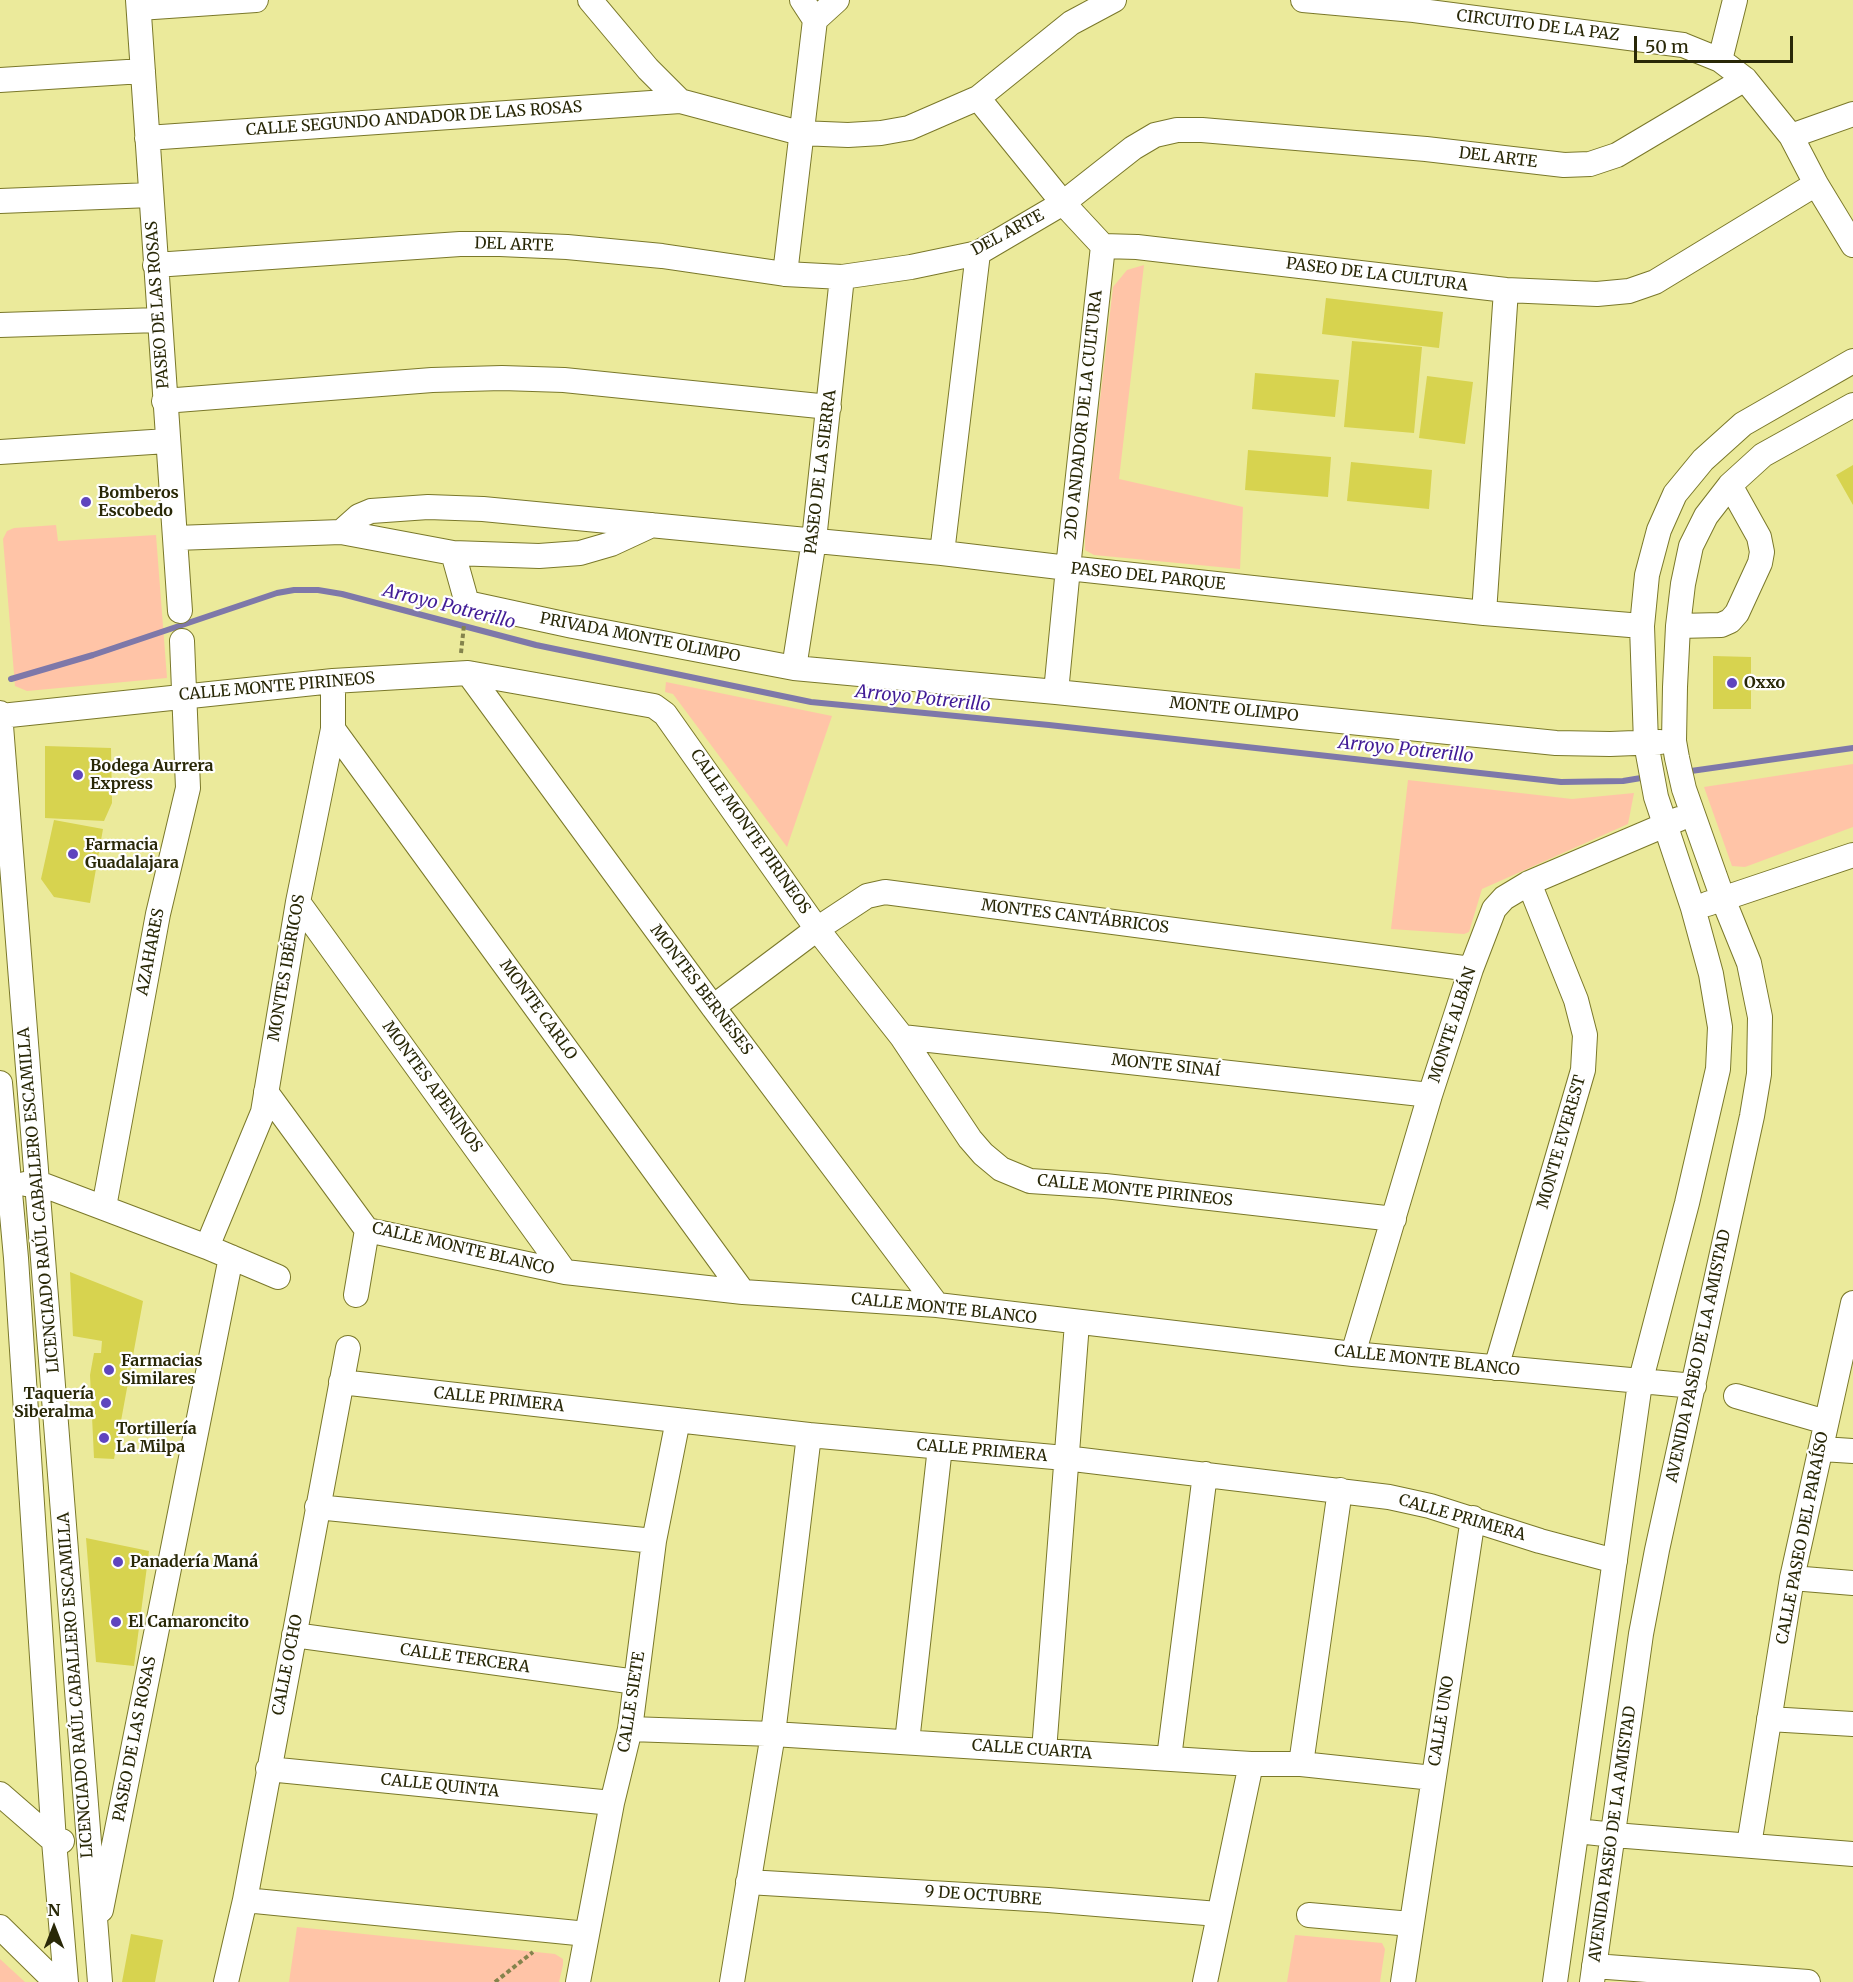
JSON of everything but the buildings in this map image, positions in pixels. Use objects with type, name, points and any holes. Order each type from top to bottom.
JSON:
[{"type":"street","points":[[138,4],[256,0]]},
{"type":"street","points":[[590,0],[648,69],[680,100],[801,133],[848,135],[909,128],[978,98],[1071,23],[1114,0]]},
{"type":"street","points":[[785,274],[815,20],[802,0]]},
{"type":"street","points":[[815,20],[837,0]]},
{"type":"street","name":"CIRCUITO DE LA PAZ","points":[[1304,0],[1414,10],[1683,45],[1720,60],[1745,79],[1791,136],[1816,184],[1853,245]]},
{"type":"street","points":[[1720,60],[1735,0]]},
{"type":"street","name":"PASEO DE LAS ROSAS","points":[[138,4],[180,610]]},
{"type":"street","points":[[0,80],[143,71]]},
{"type":"street","name":"DEL ARTE","points":[[155,265],[460,244],[500,244],[567,247],[662,256],[785,274],[842,277],[911,267],[978,252],[1063,203],[1133,148],[1155,135],[1177,130],[1202,130],[1426,149],[1564,165],[1590,164],[1617,155],[1745,79]]},
{"type":"street","points":[[978,98],[1063,203],[1103,246]]},
{"type":"street","name":"CALLE SEGUNDO ANDADOR DE LAS ROSAS","points":[[147,138],[680,100]]},
{"type":"street","points":[[1791,136],[1853,114]]},
{"type":"street","name":"PASEO DE LA CULTURA","points":[[1103,246],[1137,246],[1506,291],[1597,294],[1629,291],[1655,282],[1816,184]]},
{"type":"street","points":[[0,201],[151,195]]},
{"type":"street","name":"2DO ANDADOR DE LA CULTURA","points":[[1056,692],[1103,246]]},
{"type":"street","points":[[942,552],[978,252]]},
{"type":"street","name":"PASEO DE LA SIERRA","points":[[794,668],[814,540],[842,277]]},
{"type":"street","points":[[1484,613],[1506,291]]},
{"type":"street","points":[[0,325],[159,320]]},
{"type":"street","points":[[1554,1982],[1640,1383],[1687,1203],[1718,1070],[1720,1027],[1711,974],[1693,908],[1656,797],[1648,754],[1642,626],[1647,575],[1659,530],[1675,494],[1703,460],[1743,424],[1853,361]]},
{"type":"street","points":[[164,401],[432,380],[502,378],[564,380],[829,406]]},
{"type":"street","name":"AVENIDA PASEO DE LA AMISTAD","points":[[1593,1974],[1641,1634],[1657,1550],[1752,1116],[1759,1074],[1760,1017],[1749,963],[1722,899],[1684,789],[1675,750],[1678,626],[1683,584],[1691,546],[1706,516],[1730,485],[1763,455],[1853,405]]},
{"type":"street","points":[[0,452],[167,441]]},
{"type":"street","points":[[1678,626],[1721,625],[1730,621],[1737,613],[1760,563],[1762,552],[1760,537],[1730,485]]},
{"type":"street","name":"PASEO DEL PARQUE","points":[[341,532],[365,512],[428,507],[483,509],[942,552],[1068,568],[1484,613],[1642,626]]},
{"type":"street","points":[[176,538],[341,532],[453,553],[539,556],[580,553],[611,544],[654,524]]},
{"type":"street","name":"PRIVADA MONTE OLIMPO","points":[[453,553],[467,603],[573,626],[794,668]]},
{"type":"street","name":"AZAHARES","points":[[104,1207],[158,914],[188,788],[182,641]]},
{"type":"street","name":"CALLE MONTE PIRINEOS","points":[[0,715],[465,665],[642,703],[660,709],[698,758],[817,929],[902,1037],[970,1139],[1001,1169],[1030,1181],[1105,1186],[1394,1219]]},
{"type":"street","name":"MONTES BERNESES","points":[[465,665],[713,1007],[937,1305]]},
{"type":"street","name":"MONTE OLIMPO","points":[[794,668],[1056,692],[1648,754],[1675,750]]},
{"type":"street","name":"MONTES IBÉRICOS","points":[[207,1247],[263,1112],[298,902],[333,729],[333,681]]},
{"type":"street","name":"LICENCIADO RAÚL CABALLERO ESCAMILLA","points":[[0,715],[4,812],[38,1183],[100,1982]]},
{"type":"street","name":"MONTE CARLO","points":[[333,729],[743,1292]]},
{"type":"street","name":"MONTE ALBÁN","points":[[1353,1354],[1430,1095],[1471,969],[1494,909],[1504,898],[1529,884],[1693,814]]},
{"type":"street","points":[[1693,908],[1853,855]]},
{"type":"street","name":"MONTE EVEREST","points":[[1496,1368],[1583,1070],[1585,1035],[1576,1000],[1529,884]]},
{"type":"street","name":"MONTES CANTÁBRICOS","points":[[713,1007],[817,929],[867,896],[885,892],[1471,969]]},
{"type":"street","name":"MONTES APENINOS","points":[[298,902],[565,1272]]},
{"type":"street","name":"MONTE SINAÍ","points":[[902,1037],[1430,1095]]},
{"type":"street","name":"LICENCIADO RAÚL CABALLERO ESCAMILLA","points":[[0,1083],[9,1185],[8,1257],[66,1982]]},
{"type":"street","name":"CALLE MONTE BLANCO","points":[[266,1092],[367,1230],[565,1272],[743,1292],[937,1305],[1353,1354],[1640,1383],[1694,1386]]},
{"type":"street","points":[[9,1185],[38,1183],[207,1247],[278,1277]]},
{"type":"street","points":[[356,1295],[367,1230]]},
{"type":"street","name":"PASEO DE LAS ROSAS","points":[[96,1939],[231,1257]]},
{"type":"street","name":"CALLE PASEO DEL PARAÍSO","points":[[1749,1845],[1792,1578],[1852,1311]]},
{"type":"street","points":[[1044,1751],[1077,1323]]},
{"type":"street","name":"CALLE OCHO","points":[[226,1982],[245,1900],[348,1348]]},
{"type":"street","name":"CALLE PRIMERA","points":[[341,1382],[809,1435],[1065,1458],[1340,1490],[1430,1506],[1473,1518],[1540,1542],[1615,1561]]},
{"type":"street","points":[[1736,1396],[1826,1422]]},
{"type":"street","name":"CALLE SIETE","points":[[578,1982],[612,1803],[630,1729],[654,1542],[678,1420]]},
{"type":"street","points":[[732,1982],[773,1734],[809,1435]]},
{"type":"street","points":[[906,1742],[940,1446]]},
{"type":"street","points":[[1822,1449],[1853,1451]]},
{"type":"street","points":[[1169,1758],[1205,1474]]},
{"type":"street","points":[[1301,1764],[1340,1490]]},
{"type":"street","points":[[318,1507],[654,1542]]},
{"type":"street","name":"CALLE UNO","points":[[1402,1982],[1473,1518]]},
{"type":"street","points":[[1792,1578],[1853,1582]]},
{"type":"street","name":"CALLE TERCERA","points":[[294,1635],[636,1682]]},
{"type":"street","points":[[1769,1719],[1853,1724]]},
{"type":"street","name":"CALLE CUARTA","points":[[630,1729],[773,1734],[1251,1764],[1301,1764],[1433,1778]]},
{"type":"street","points":[[1205,1982],[1251,1764]]},
{"type":"street","name":"CALLE QUINTA","points":[[268,1769],[612,1803]]},
{"type":"street","points":[[0,1794],[54,1841],[88,1840]]},
{"type":"street","points":[[1577,1831],[1614,1836],[1853,1854]]},
{"type":"street","name":"9 DE OCTUBRE","points":[[748,1882],[1048,1900],[1218,1914]]},
{"type":"street","points":[[245,1900],[586,1934]]},
{"type":"street","points":[[1309,1915],[1411,1924]]},
{"type":"street","points":[[0,1927],[56,1982]]},
{"type":"street","points":[[1593,1974],[1808,1982]]},
{"type":"path","points":[[465,665],[466,615]]},
{"type":"path","points":[[495,1982],[533,1952]]},
{"type":"shaded area","points":[[1144,265],[1119,479],[1243,507],[1240,569],[1094,555],[1085,550],[1085,530],[1113,287],[1127,270]]},
{"type":"shaded area","points":[[56,525],[58,541],[156,535],[167,678],[27,691],[15,686],[3,539],[7,531],[14,528]]},
{"type":"shaded area","points":[[666,682],[832,716],[787,847],[673,694],[665,692]]},
{"type":"shaded area","points":[[1853,764],[1853,827],[1745,867],[1732,866],[1704,787]]},
{"type":"shaded area","points":[[1408,780],[1572,799],[1634,793],[1628,824],[1482,889],[1469,932],[1464,934],[1391,929]]},
{"type":"shaded area","points":[[297,1927],[555,1954],[563,1959],[563,1965],[559,1982],[289,1982]]},
{"type":"shaded area","points":[[1295,1935],[1382,1943],[1385,1949],[1380,1982],[1287,1982]]},
{"type":"shaded area","points":[[0,1959],[25,1982],[0,1982]]},
{"type":"waterway","name":"Arroyo Potrerillo","points":[[11,679],[93,655],[277,593],[318,590],[342,594],[536,645],[811,702],[1049,725],[1561,782],[1623,781],[1647,777]]},
{"type":"waterway","name":"Arroyo Potrerillo","points":[[1684,772],[1853,748]]},
{"type":"place","name":"Bomberos Escobedo","points":[[86,502]]},
{"type":"place","name":"Oxxo","points":[[1732,683]]},
{"type":"place","name":"Bodega Aurrera Express","points":[[78,775]]},
{"type":"place","name":"Farmacia Guadalajara","points":[[73,854]]},
{"type":"place","name":"Farmacias Similares","points":[[109,1370]]},
{"type":"place","name":"Taquería Siberalma","points":[[106,1403]]},
{"type":"place","name":"Tortillería La Milpa","points":[[104,1438]]},
{"type":"place","name":"Panadería Maná","points":[[118,1562]]},
{"type":"place","name":"El Camaroncito","points":[[116,1622]]}]
